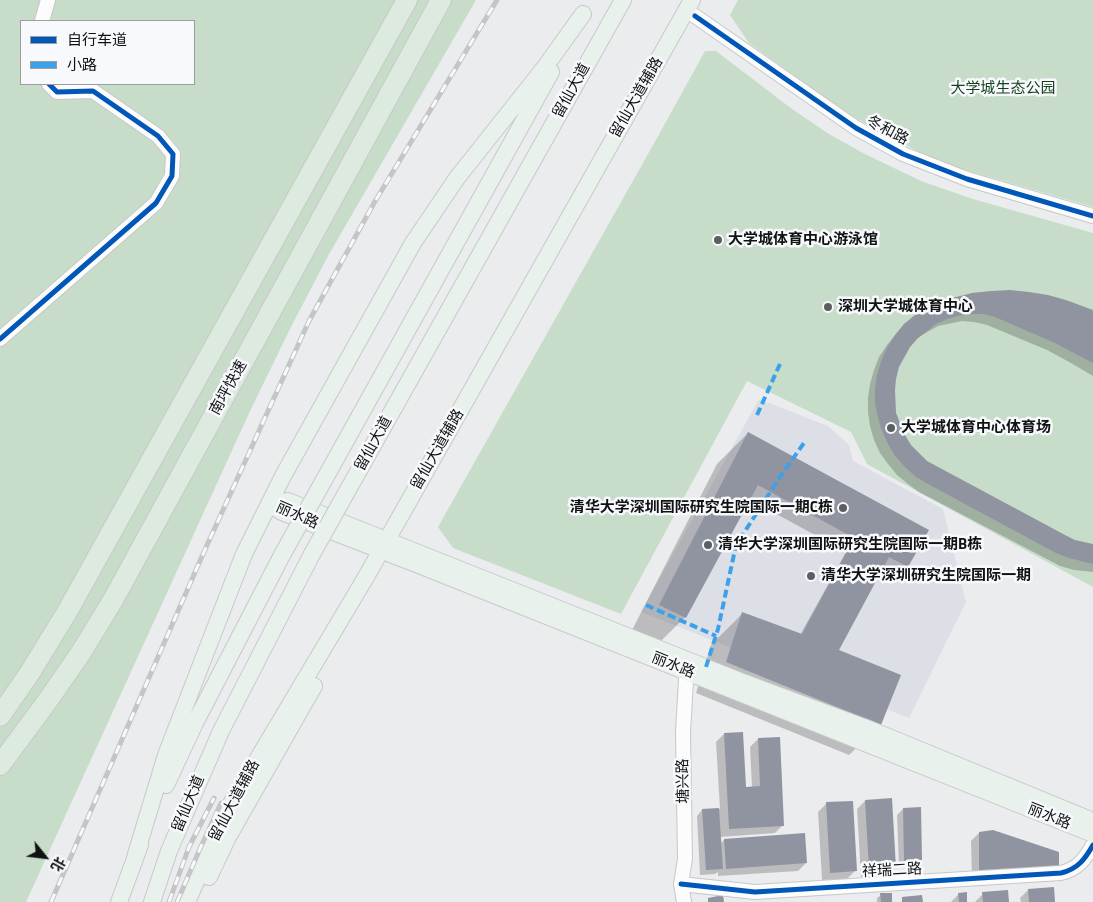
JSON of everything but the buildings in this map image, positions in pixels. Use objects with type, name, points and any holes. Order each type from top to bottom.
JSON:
[{"type":"highway","points":[[0,716],[29,674],[67,612],[407,0]]},
{"type":"highway","name":"南坪快速","points":[[0,765],[80,654],[113,600],[441,0]]},
{"type":"main road","name":"留仙大道","points":[[152,902],[173,842],[221,731],[312,554],[623,0]]},
{"type":"main road","name":"留仙大道辅路","points":[[186,902],[229,807],[388,546],[694,5],[704,0]]},
{"type":"main road","name":"留仙大道","points":[[119,902],[136,854],[195,722],[282,555],[587,7]]},
{"type":"main road","points":[[136,854],[166,754],[238,568],[268,504],[413,243],[457,178],[545,67],[587,7]]},
{"type":"main road","name":"丽水路","points":[[268,504],[288,501],[388,546],[687,666],[1093,834]]},
{"type":"main road","name":"留仙大道辅路","points":[[198,902],[228,837],[374,581],[388,546]]},
{"type":"main road","name":"丽水路","points":[[687,666],[740,681],[869,729],[1093,821]]},
{"type":"street","points":[[42,20],[48,0]]},
{"type":"street","name":"冬和路","points":[[694,5],[856,128],[903,154],[967,179],[1093,216]]},
{"type":"street","points":[[0,339],[156,203],[172,176],[173,154],[158,136],[93,91],[56,92],[50,85]]},
{"type":"street","name":"塘兴路","points":[[684,902],[681,884],[685,859],[683,732],[687,666]]},
{"type":"street","name":"祥瑞二路","points":[[681,884],[757,897],[1061,873],[1068,872],[1081,864],[1093,845]]},
{"type":"shaded area","name":"清华大学深圳研究生院国际一期","points":[[759,399],[828,426],[849,445],[853,461],[943,509],[966,602],[909,718],[641,612]]},
{"type":"green space","points":[[0,0],[476,0],[328,256],[291,327],[250,411],[26,902],[0,902]]},
{"type":"green space","name":"大学城生态公园","points":[[738,0],[1093,0],[1093,207],[938,162],[844,112],[749,43],[730,15]]},
{"type":"green space","name":"深圳大学城体育中心","points":[[705,51],[716,51],[792,109],[829,134],[921,181],[973,199],[1093,233],[1093,587],[867,464],[851,432],[747,381],[621,614],[453,548],[438,527]]},
{"type":"railway","points":[[51,902],[203,554],[309,321],[374,203],[497,0]]},
{"type":"railway","points":[[169,902],[189,847],[214,798]]},
{"type":"railway","points":[[177,902],[221,803]]},
{"type":"marked path","points":[[757,415],[780,364]]},
{"type":"marked path","points":[[706,667],[718,629],[736,545],[806,440]]},
{"type":"marked path","points":[[646,605],[716,636]]},
{"type":"cycle path","points":[[695,16],[856,128],[903,154],[967,179],[1093,216]]},
{"type":"cycle path","points":[[0,339],[156,203],[172,176],[173,154],[158,136],[93,91],[57,92],[50,85]]},
{"type":"cycle path","points":[[681,884],[755,892],[1061,873],[1072,869],[1080,863],[1093,845]]},
{"type":"place","name":"大学城体育中心游泳馆","points":[[718,240]]},
{"type":"place","name":"深圳大学城体育中心","points":[[828,307]]},
{"type":"place","name":"大学城体育中心体育场","points":[[891,428]]},
{"type":"place","name":"清华大学深圳国际研究生院国际一期C栋","points":[[843,508]]},
{"type":"place","name":"清华大学深圳国际研究生院国际一期B栋","points":[[708,545]]},
{"type":"place","name":"清华大学深圳研究生院国际一期","points":[[811,576]]}]
